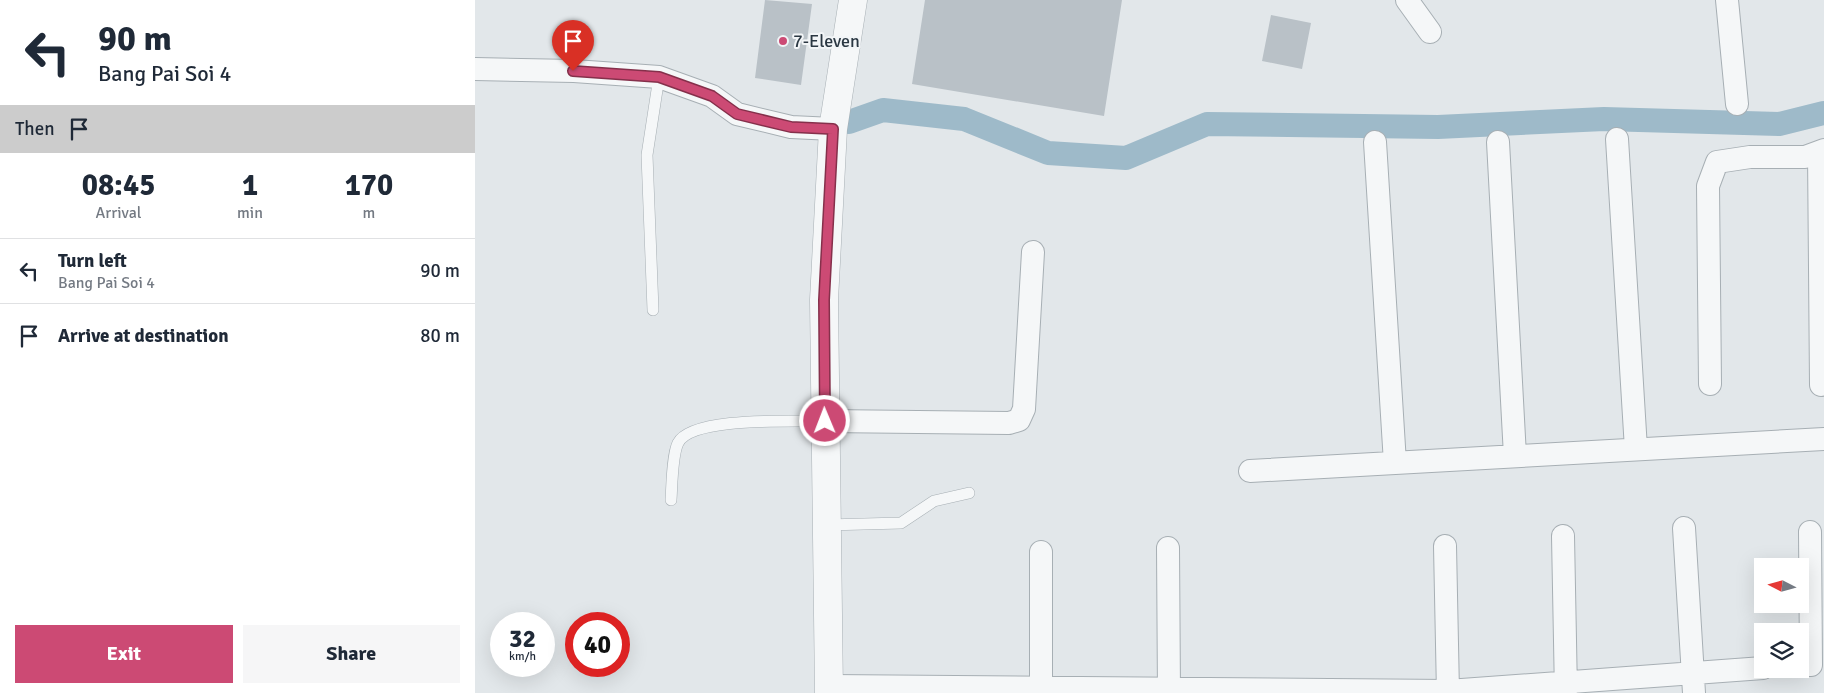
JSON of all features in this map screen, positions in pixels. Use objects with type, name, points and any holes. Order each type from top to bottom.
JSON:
[{"type":"street","points":[[853,0],[833,129],[824,300],[829,690],[1448,692],[1693,683],[1754,670]]},
{"type":"street","points":[[1407,0],[1430,32]]},
{"type":"street","points":[[1727,0],[1737,104]]},
{"type":"street","points":[[475,70],[573,71],[659,77],[712,96],[737,114],[791,127],[833,129]]},
{"type":"street","points":[[1617,139],[1636,449]]},
{"type":"street","points":[[1375,142],[1395,463]]},
{"type":"street","points":[[1498,142],[1515,456]]},
{"type":"street","points":[[1710,384],[1708,186],[1712,170],[1717,162],[1751,157],[1805,157],[1821,151],[1821,385]]},
{"type":"street","points":[[825,421],[1009,423],[1019,420],[1024,409],[1033,252]]},
{"type":"street","points":[[1250,471],[1824,439]]},
{"type":"street","points":[[1684,528],[1693,683]]},
{"type":"street","points":[[1809,665],[1811,665],[1810,532]]},
{"type":"street","points":[[1563,536],[1566,688]]},
{"type":"street","points":[[1445,546],[1448,692]]},
{"type":"street","points":[[1168,548],[1169,691]]},
{"type":"street","points":[[1041,552],[1041,690]]},
{"type":"lane","points":[[653,310],[647,156],[659,77]]},
{"type":"lane","points":[[671,500],[677,444],[684,434],[716,424],[825,421]]},
{"type":"lane","points":[[827,526],[901,524],[933,501],[969,493]]},
{"type":"building","name":"7-Eleven","points":[[765,0],[812,4],[801,85],[755,78]]},
{"type":"building","points":[[925,0],[1122,0],[1104,116],[912,84]]},
{"type":"building","points":[[1271,15],[1311,23],[1302,69],[1262,61]]},
{"type":"waterway","points":[[849,122],[883,110],[964,119],[1048,153],[1126,158],[1207,124],[1438,127],[1604,119],[1779,124],[1824,113]]},
{"type":"place","name":"7-Eleven","points":[[783,41]]},
{"type":"route","points":[[573,71],[659,77],[712,96],[737,114],[791,127],[833,129],[824,300],[825,421]]}]
